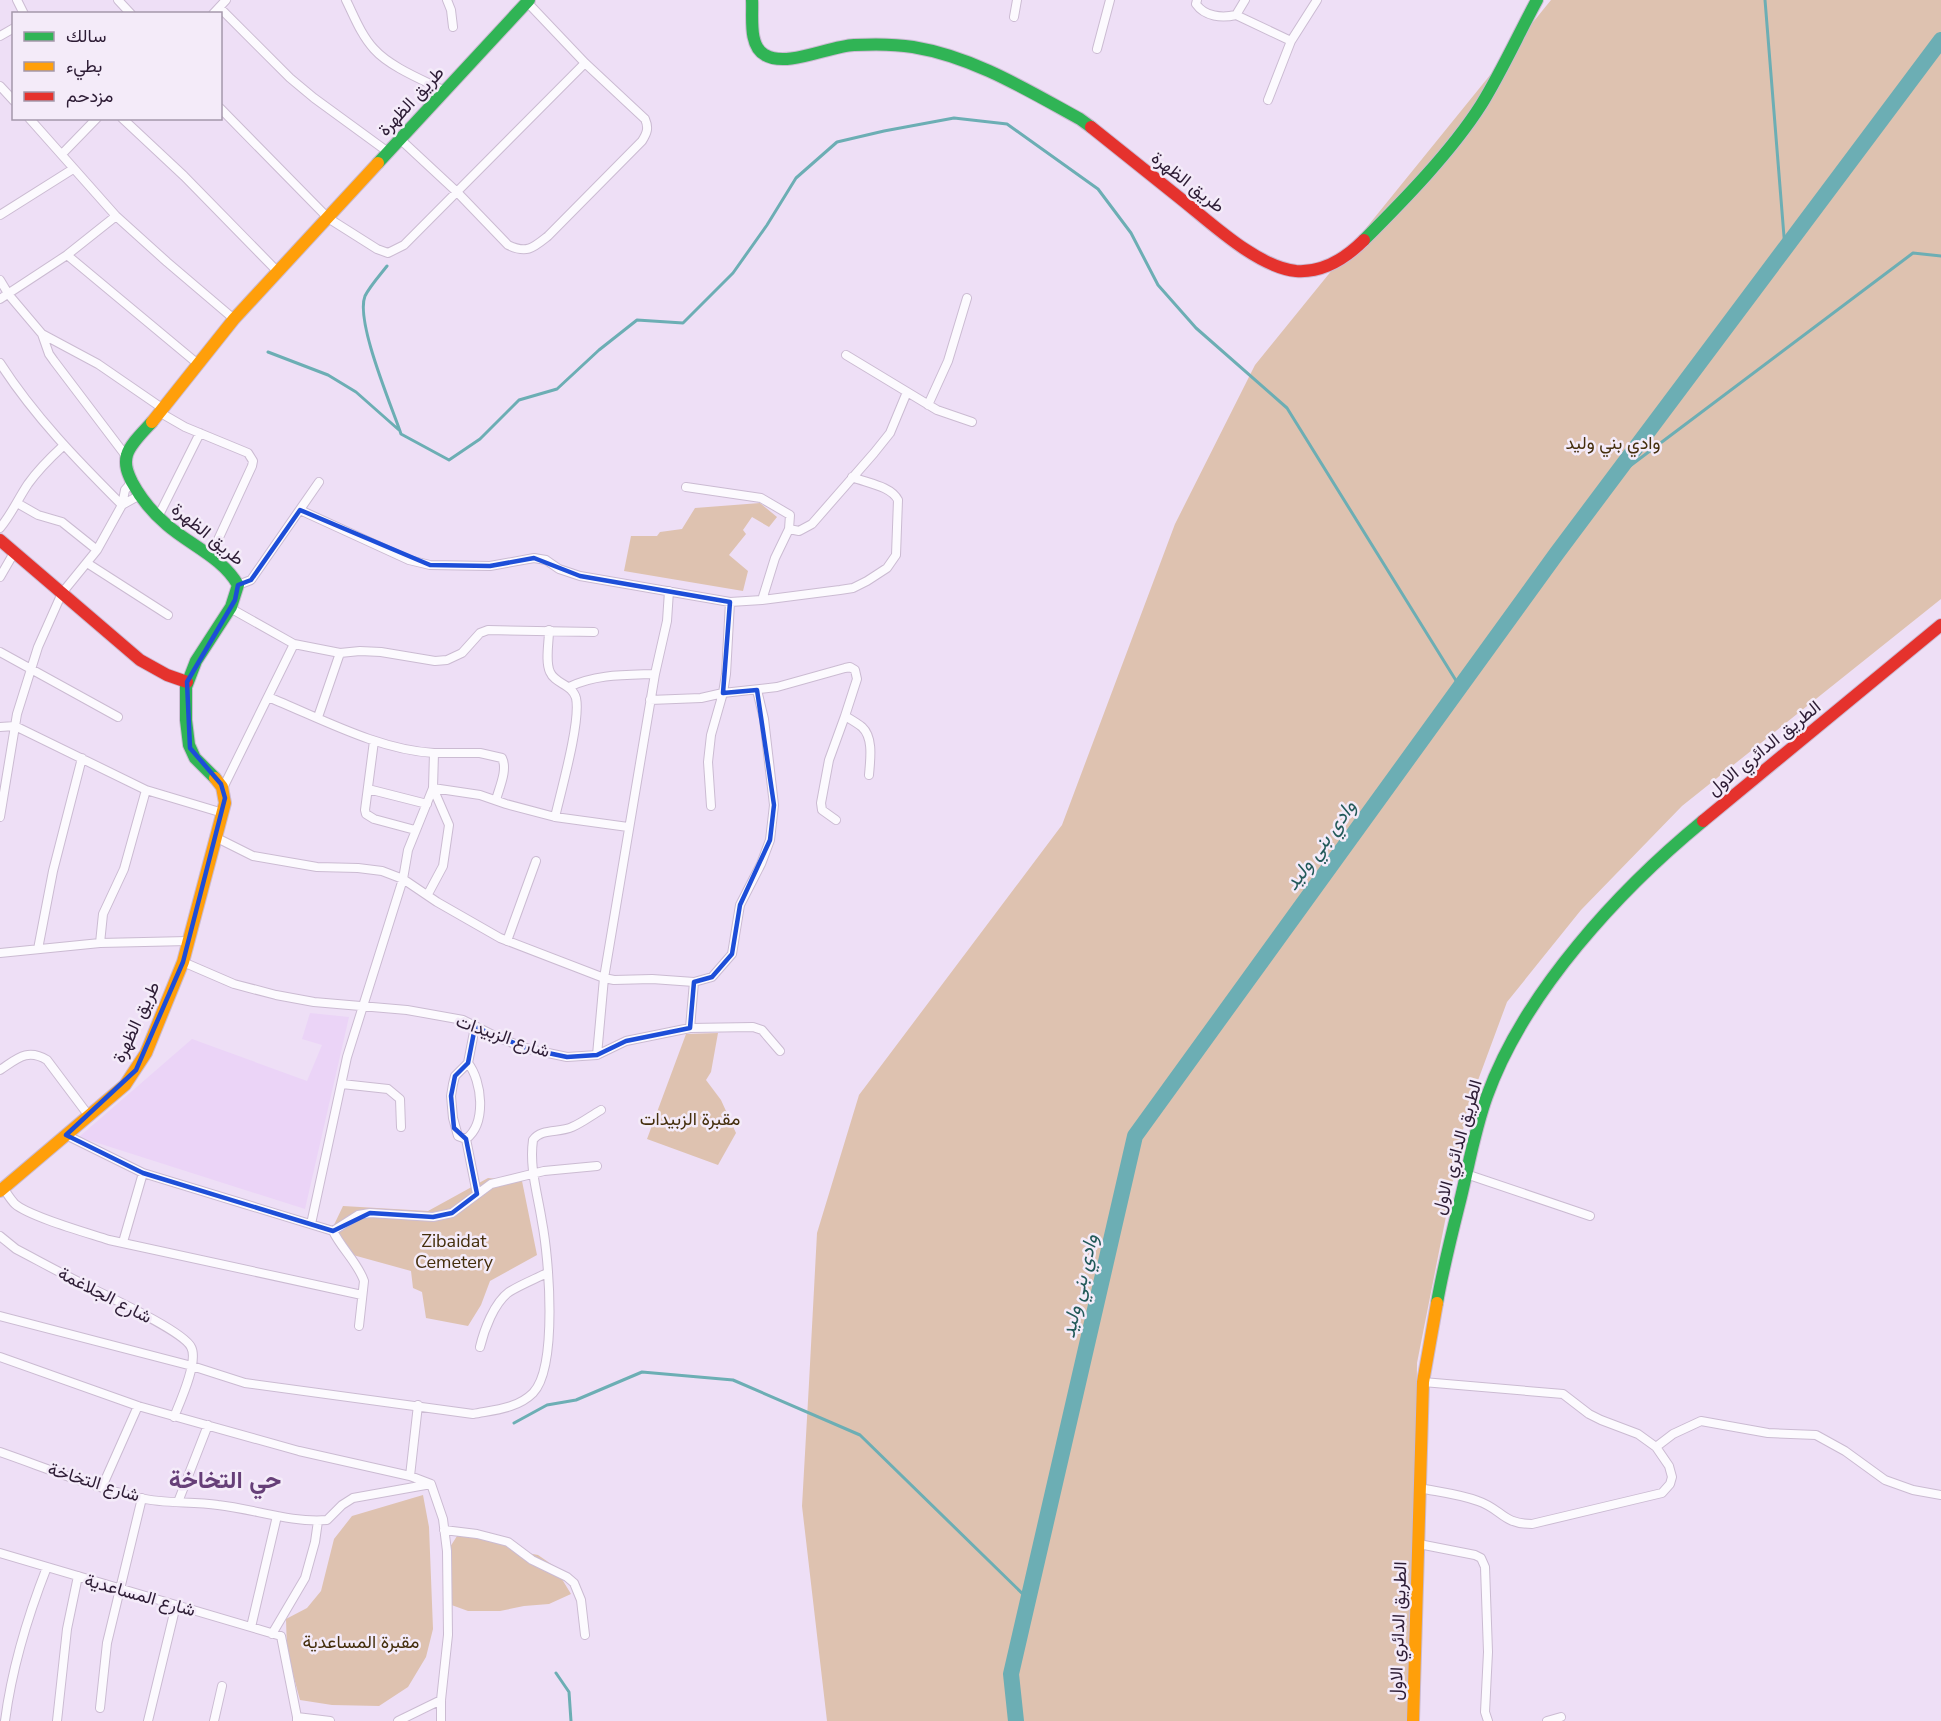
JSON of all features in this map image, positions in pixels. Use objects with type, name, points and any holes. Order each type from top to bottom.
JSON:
[{"type":"main road","name":"طريق الظهرة","points":[[752,0],[754,40],[758,50],[766,56],[780,60],[844,46],[913,47],[954,57],[997,73],[1080,119],[1239,244],[1276,267],[1297,271],[1317,269],[1337,262],[1354,250],[1397,207],[1462,131],[1481,104],[1537,0]]},
{"type":"main road","name":"طريق الظهرة","points":[[1,1188],[89,1116],[125,1084],[136,1070],[146,1053],[183,962],[223,813],[225,798],[223,788],[195,757],[190,748],[187,682],[192,669],[237,596],[238,585],[231,572],[158,517],[132,482],[126,469],[126,456],[130,448],[234,319],[528,1]]},
{"type":"main road","points":[[0,540],[15,550],[140,660],[167,675],[187,682]]},
{"type":"main road","name":"الطريق الدائري الاول","points":[[1413,1721],[1423,1382],[1439,1290],[1466,1174],[1487,1096],[1512,1041],[1558,968],[1632,886],[1693,829],[1941,625]]},
{"type":"street","points":[[118,0],[129,12]]},
{"type":"street","points":[[216,11],[226,0]]},
{"type":"street","points":[[346,0],[368,42],[385,59],[446,91]]},
{"type":"street","points":[[447,0],[453,27]]},
{"type":"street","points":[[1014,17],[1017,0]]},
{"type":"street","points":[[1097,49],[1110,0]]},
{"type":"street","points":[[1197,0],[1198,8],[1215,16],[1236,15],[1291,41]]},
{"type":"street","points":[[1236,15],[1245,0]]},
{"type":"street","points":[[1268,100],[1291,41],[1317,0]]},
{"type":"street","points":[[401,140],[508,245],[526,250],[536,246],[548,236],[642,141],[648,126],[645,119],[585,63],[528,1]]},
{"type":"street","points":[[222,16],[314,98],[388,152]]},
{"type":"street","points":[[222,110],[328,218],[377,249],[388,253],[404,245],[458,194],[585,63]]},
{"type":"street","points":[[0,86],[12,99]]},
{"type":"street","points":[[31,120],[116,216],[234,319]]},
{"type":"street","points":[[62,154],[95,120]]},
{"type":"street","points":[[124,120],[184,176],[278,272]]},
{"type":"street","points":[[0,215],[73,169]]},
{"type":"street","points":[[4,297],[67,255],[116,216]]},
{"type":"street","points":[[67,255],[198,364]]},
{"type":"street","points":[[0,280],[4,297],[42,334],[98,364],[160,410],[200,433],[248,453],[253,461],[252,466],[210,557]]},
{"type":"street","points":[[928,405],[948,361],[967,298]]},
{"type":"street","points":[[42,334],[49,354],[126,456]]},
{"type":"street","points":[[846,355],[937,410],[972,422]]},
{"type":"street","points":[[0,363],[12,382],[63,446],[122,505]]},
{"type":"street","points":[[789,530],[805,529],[890,433],[907,392]]},
{"type":"street","points":[[158,517],[200,433]]},
{"type":"street","points":[[0,528],[41,466],[63,446]]},
{"type":"street","points":[[300,510],[409,560],[430,565],[490,566],[534,558],[546,560],[559,569],[580,576],[730,602],[853,588],[893,562],[897,550],[898,500],[890,491],[852,477]]},
{"type":"street","points":[[0,817],[15,726],[38,646],[62,593],[97,550],[122,505],[125,490],[132,482]]},
{"type":"street","points":[[238,585],[251,580],[319,482]]},
{"type":"street","points":[[686,487],[762,498],[790,515],[789,530],[775,558],[762,600]]},
{"type":"street","points":[[122,505],[140,495]]},
{"type":"street","points":[[17,503],[38,515],[62,522],[97,550]]},
{"type":"street","points":[[0,577],[15,550]]},
{"type":"street","points":[[87,563],[168,615]]},
{"type":"street","points":[[597,1055],[604,978],[650,700],[667,621],[669,591]]},
{"type":"street","points":[[711,806],[708,762],[713,725],[726,674],[730,602]]},
{"type":"street","points":[[230,608],[294,644],[340,653],[381,652],[447,660],[462,653],[480,633],[488,630],[594,632]]},
{"type":"street","points":[[549,630],[550,674],[569,687],[575,696],[576,721],[555,817]]},
{"type":"street","points":[[223,788],[294,644]]},
{"type":"street","points":[[0,652],[118,717]]},
{"type":"street","points":[[318,717],[340,653]]},
{"type":"street","points":[[650,700],[701,698],[777,687],[850,667],[857,674],[857,680],[829,760],[821,803],[822,810],[836,820]]},
{"type":"street","points":[[569,687],[585,679],[601,676],[655,674]]},
{"type":"street","points":[[217,838],[253,856],[317,867],[382,871],[404,879],[437,902],[507,941],[604,978],[694,982],[712,977],[732,954],[740,904],[761,864],[770,840],[774,805],[764,719],[757,690]]},
{"type":"street","points":[[268,697],[374,741],[415,751],[480,753],[502,758],[504,769],[496,800]]},
{"type":"street","points":[[845,716],[866,732],[870,750],[869,775]]},
{"type":"street","points":[[0,727],[15,726],[146,790],[223,813]]},
{"type":"street","points":[[374,741],[365,810],[369,817],[415,830]]},
{"type":"street","points":[[311,1224],[342,1084],[363,1005],[404,879],[408,850],[433,788],[435,753]]},
{"type":"street","points":[[38,949],[53,871],[82,759]]},
{"type":"street","points":[[433,788],[465,791],[555,817],[628,827]]},
{"type":"street","points":[[428,894],[443,866],[449,825],[433,788]]},
{"type":"street","points":[[368,789],[427,804]]},
{"type":"street","points":[[100,943],[103,914],[124,869],[146,790]]},
{"type":"street","points":[[507,941],[536,861]]},
{"type":"street","points":[[0,953],[100,943],[188,941]]},
{"type":"street","name":"شارع الزبيدات","points":[[183,962],[234,984],[276,995],[314,1002],[363,1005],[436,1014],[463,1020],[529,1049],[567,1057],[597,1055],[626,1041],[690,1028],[753,1027],[762,1030],[780,1051]]},
{"type":"street","points":[[690,1028],[694,982]]},
{"type":"street","points":[[466,1139],[458,1136],[454,1128],[451,1096],[455,1076],[468,1063],[475,1027]]},
{"type":"street","points":[[0,1070],[20,1057],[37,1054],[47,1060],[89,1116]]},
{"type":"street","points":[[466,1139],[476,1128],[479,1113],[478,1083],[468,1063]]},
{"type":"street","points":[[342,1084],[388,1089],[395,1094],[400,1099],[401,1127]]},
{"type":"street","points":[[0,1316],[192,1366],[245,1383],[473,1414],[504,1409],[523,1401],[540,1384],[544,1374],[550,1307],[543,1225],[533,1173],[532,1146],[535,1136],[572,1127],[601,1110]]},
{"type":"street","points":[[66,1135],[142,1173],[333,1231],[364,1281],[359,1326]]},
{"type":"street","points":[[466,1139],[477,1194]]},
{"type":"street","points":[[333,1231],[358,1215],[370,1213],[433,1217],[452,1213],[491,1184],[533,1173],[597,1166]]},
{"type":"street","points":[[123,1242],[142,1173]]},
{"type":"street","points":[[1466,1174],[1590,1216]]},
{"type":"street","points":[[1,1188],[16,1204],[79,1231],[362,1295]]},
{"type":"street","name":"شارع الجلاغمة","points":[[0,1236],[16,1249],[148,1317],[185,1339],[193,1352],[192,1366]]},
{"type":"street","points":[[480,1347],[484,1332],[502,1299],[509,1292],[547,1273]]},
{"type":"street","points":[[0,1357],[174,1417],[299,1451],[410,1476],[431,1484]]},
{"type":"street","points":[[174,1417],[192,1366]]},
{"type":"street","points":[[1419,1488],[1480,1501],[1506,1519],[1520,1524],[1532,1524],[1662,1493],[1670,1484],[1672,1477],[1669,1466],[1656,1447],[1638,1434],[1589,1414],[1563,1394],[1423,1382]]},
{"type":"street","points":[[102,1487],[138,1406]]},
{"type":"street","points":[[410,1476],[417,1406]]},
{"type":"street","points":[[1656,1447],[1695,1422],[1705,1420],[1768,1433],[1816,1435],[1845,1451],[1885,1480],[1914,1490],[1941,1495]]},
{"type":"street","points":[[178,1502],[208,1425]]},
{"type":"street","name":"شارع التخاخة","points":[[0,1452],[102,1487],[142,1498],[218,1504],[277,1516],[318,1521]]},
{"type":"street","points":[[330,1721],[297,1719],[277,1635],[305,1578],[318,1521],[327,1520],[353,1498],[431,1484]]},
{"type":"street","points":[[431,1484],[443,1519],[447,1551],[448,1635],[441,1721]]},
{"type":"street","points":[[100,1708],[107,1643],[142,1498]]},
{"type":"street","points":[[251,1628],[277,1516]]},
{"type":"street","points":[[444,1530],[477,1534],[508,1542],[532,1560],[574,1582],[581,1600],[585,1635]]},
{"type":"street","points":[[1419,1544],[1475,1555],[1480,1558],[1485,1567],[1488,1652],[1485,1712],[1488,1721]]},
{"type":"street","name":"شارع المساعدية","points":[[0,1553],[277,1635]]},
{"type":"street","points":[[5,1721],[9,1686],[18,1651],[47,1567]]},
{"type":"street","points":[[57,1721],[68,1629],[78,1576]]},
{"type":"street","points":[[148,1721],[176,1605]]},
{"type":"street","points":[[214,1721],[222,1686]]},
{"type":"street","points":[[400,1721],[441,1700]]},
{"type":"street","points":[[1547,1721],[1561,1717]]},
{"type":"highlighted area","points":[[300,510],[430,565],[490,566],[534,558],[580,576],[730,602],[723,693],[757,690],[774,805],[770,840],[740,905],[732,954],[712,977],[694,982],[690,1028],[626,1041],[597,1055],[567,1057],[529,1049],[475,1027],[468,1063],[455,1076],[451,1096],[454,1128],[466,1139],[477,1194],[452,1213],[433,1217],[370,1213],[333,1231],[143,1173],[66,1135],[136,1070],[183,962],[225,798],[221,784],[190,748],[187,682],[235,600],[238,585],[251,580]]},
{"type":"shaded area","points":[[310,1013],[349,1017],[305,1209],[79,1137],[192,1039],[307,1081],[322,1045],[302,1039]]},
{"type":"green space","name":"وادي بني وليد","points":[[1551,0],[1941,0],[1941,599],[1682,806],[1581,910],[1507,1002],[1467,1110],[1417,1363],[1413,1721],[827,1721],[802,1506],[817,1233],[859,1095],[1062,825],[1175,524],[1255,365]]},
{"type":"green space","points":[[760,503],[777,517],[769,527],[752,517],[743,530],[746,534],[729,555],[748,571],[743,591],[624,571],[631,536],[657,536],[660,532],[682,529],[695,508]]},
{"type":"green space","name":"مقبرة الزبيدات","points":[[718,1033],[711,1072],[706,1080],[721,1100],[736,1133],[718,1165],[647,1139],[686,1034]]},
{"type":"green space","name":"Zibaidat Cemetery","points":[[488,1178],[522,1181],[537,1255],[490,1281],[481,1305],[468,1326],[426,1318],[422,1292],[413,1288],[411,1271],[353,1255],[333,1227],[343,1206],[428,1211]]},
{"type":"green space","name":"مقبرة المساعدية","points":[[423,1495],[429,1527],[433,1629],[426,1657],[408,1687],[379,1706],[332,1705],[300,1700],[287,1652],[286,1619],[307,1608],[321,1591],[334,1539],[352,1516]]},
{"type":"green space","points":[[489,1532],[517,1551],[538,1555],[554,1566],[571,1594],[549,1604],[500,1611],[468,1611],[446,1603],[445,1555],[457,1536]]},
{"type":"waterway","points":[[1765,0],[1785,249]]},
{"type":"waterway","name":"وادي بني وليد","points":[[1016,1721],[1011,1674],[1135,1136],[1557,553],[1941,40]]},
{"type":"waterway","points":[[387,266],[367,292],[363,308],[376,364],[401,434],[449,460],[480,439],[519,400],[557,389],[599,350],[637,320],[683,323],[733,273],[767,225],[796,178],[837,142],[954,118],[1007,124],[1098,189],[1131,233],[1158,285],[1196,328],[1287,408],[1460,687]]},
{"type":"waterway","points":[[1614,478],[1913,253],[1941,256]]},
{"type":"waterway","points":[[268,352],[328,375],[356,392],[399,430]]},
{"type":"waterway","points":[[514,1423],[547,1405],[576,1400],[642,1372],[733,1380],[860,1435],[1028,1599]]},
{"type":"waterway","points":[[556,1673],[569,1692],[571,1721]]},
{"type":"traffic: fast","points":[[378,163],[529,0]]},
{"type":"traffic: fast","points":[[752,0],[754,38],[756,45],[765,55],[774,58],[796,58],[844,46],[869,44],[906,46],[936,52],[957,58],[1020,86],[1091,127]]},
{"type":"traffic: fast","points":[[1364,240],[1426,175],[1469,123],[1496,79],[1537,0]]},
{"type":"traffic: fast","points":[[152,422],[134,442],[127,455],[126,466],[132,482],[143,500],[157,516],[215,559],[232,575],[238,585],[231,607],[196,661],[186,687],[189,745],[195,758],[215,778]]},
{"type":"traffic: fast","points":[[1437,1303],[1479,1121],[1503,1057],[1549,982],[1577,946],[1639,879],[1703,821]]},
{"type":"traffic: slow","points":[[152,422],[234,319],[378,163]]},
{"type":"traffic: slow","points":[[0,1191],[125,1085],[146,1053],[183,962],[225,803],[222,787],[215,778]]},
{"type":"traffic: slow","points":[[1413,1721],[1423,1382],[1437,1303]]},
{"type":"traffic: jam","points":[[1091,127],[1220,231],[1250,253],[1281,268],[1306,271],[1325,267],[1350,253],[1364,240]]},
{"type":"traffic: jam","points":[[0,540],[140,660],[167,675],[187,682]]},
{"type":"traffic: jam","points":[[1703,821],[1941,625]]},
{"type":"district","name":"حي التخاخة","points":[[225,1480]]}]
